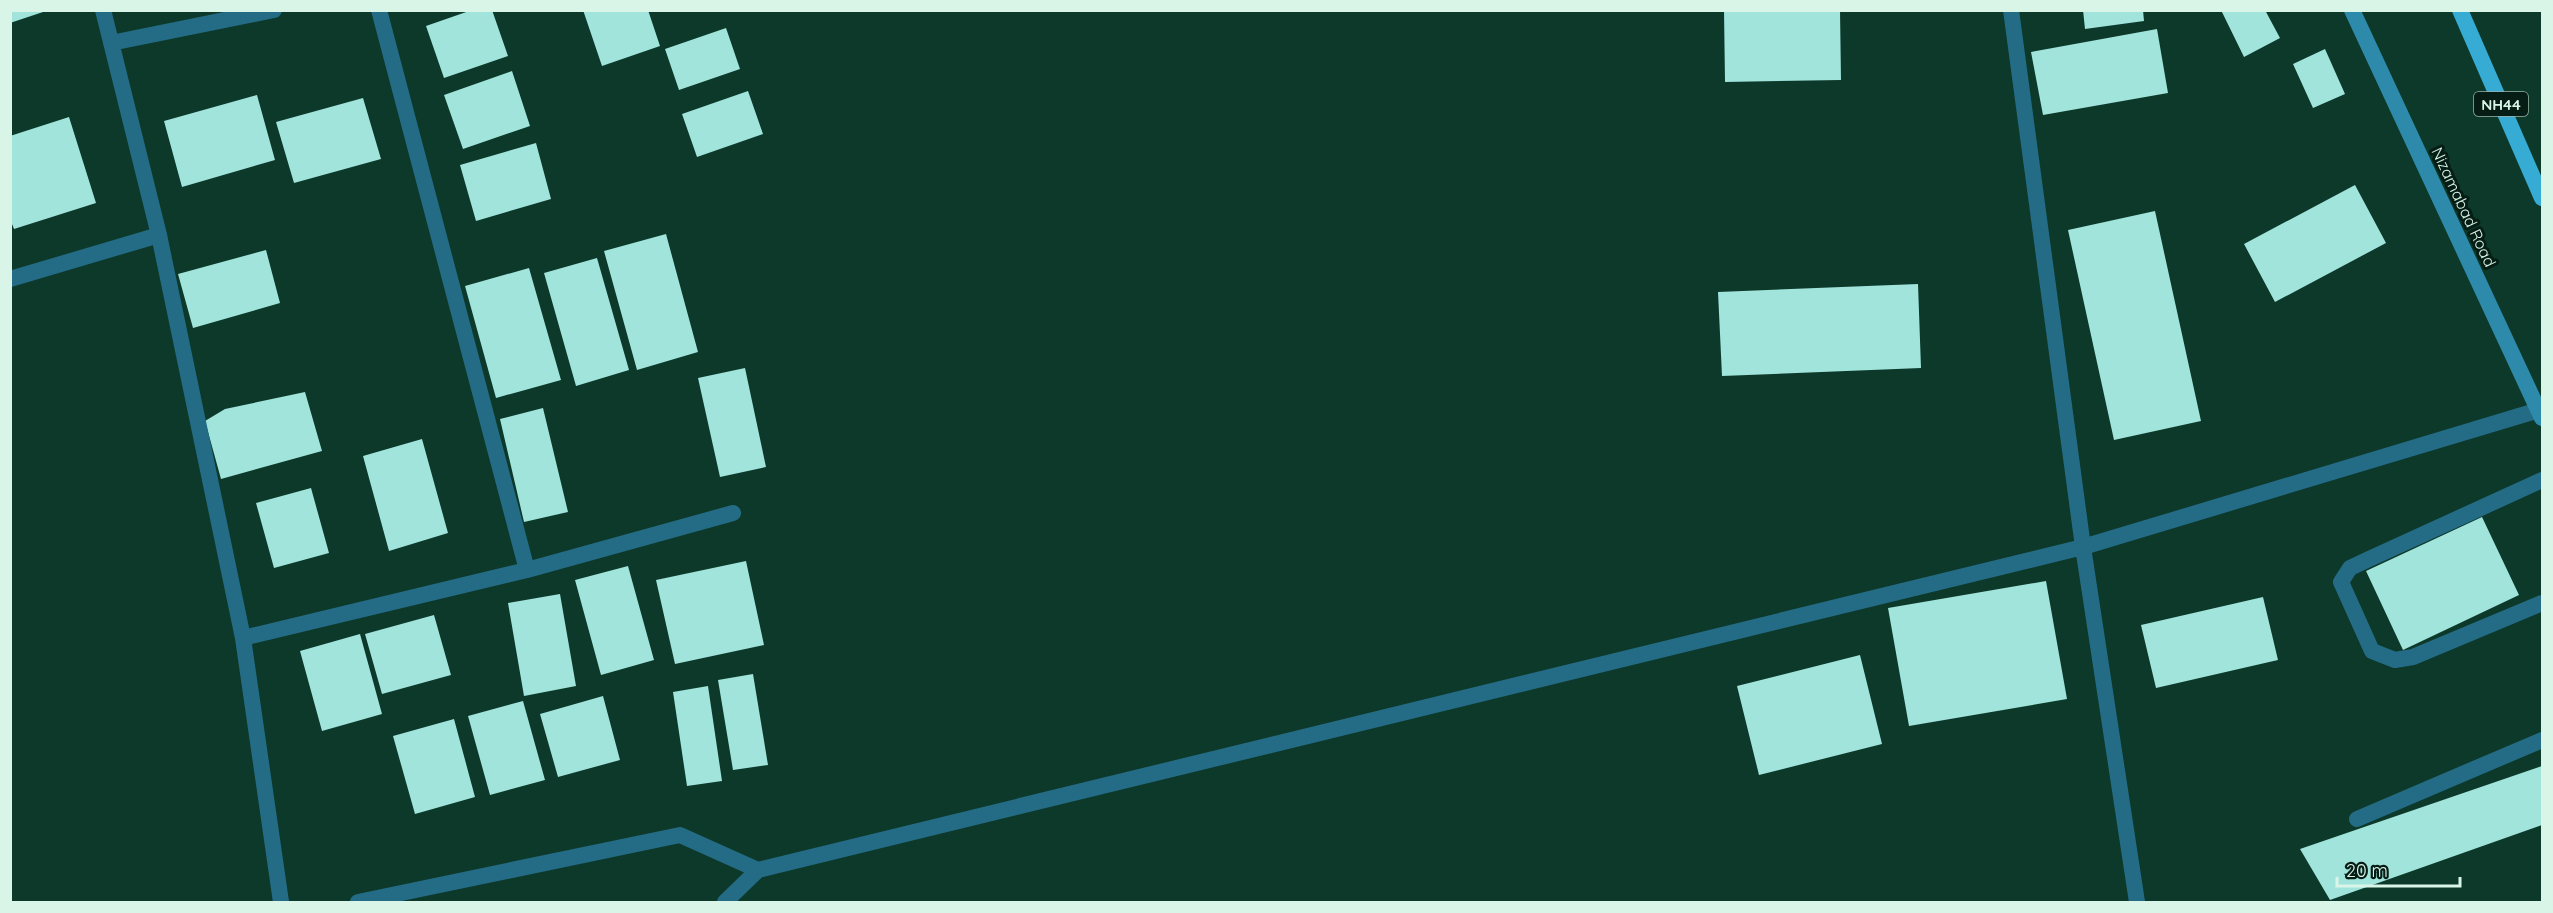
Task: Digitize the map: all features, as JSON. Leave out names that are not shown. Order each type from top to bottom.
[{"type":"highway","name":"NH44","points":[[2460,10],[2542,198]]},
{"type":"main road","name":"Nizamabad Road","points":[[2352,10],[2541,414]]},
{"type":"street","points":[[103,10],[159,235],[243,638],[281,903]]},
{"type":"street","points":[[111,43],[274,10]]},
{"type":"street","points":[[379,10],[527,570]]},
{"type":"street","points":[[2011,10],[2083,547],[2137,903]]},
{"type":"street","points":[[10,279],[159,235]]},
{"type":"street","points":[[724,903],[758,870],[2083,547],[2541,414]]},
{"type":"street","points":[[2542,480],[2359,563],[2350,568],[2341,582],[2372,651],[2395,660],[2413,657],[2542,603]]},
{"type":"street","points":[[243,638],[527,570],[733,513]]},
{"type":"street","points":[[2357,819],[2542,740]]},
{"type":"street","points":[[358,903],[680,835],[758,870]]},
{"type":"building","points":[[10,10],[46,10],[46,11],[10,23]]},
{"type":"building","points":[[472,10],[492,10],[508,56],[444,78],[426,26]]},
{"type":"building","points":[[583,10],[648,10],[660,46],[602,66]]},
{"type":"building","points":[[1724,10],[1840,10],[1841,80],[1725,82]]},
{"type":"building","points":[[2083,10],[2143,10],[2144,21],[2085,29]]},
{"type":"building","points":[[2221,10],[2265,10],[2280,38],[2244,57]]},
{"type":"building","points":[[726,28],[740,69],[679,90],[665,49]]},
{"type":"building","points":[[2157,29],[2168,93],[2043,115],[2031,52]]},
{"type":"building","points":[[2325,49],[2345,94],[2313,108],[2293,64]]},
{"type":"building","points":[[512,71],[530,126],[463,149],[444,95]]},
{"type":"building","points":[[748,91],[763,134],[697,157],[682,114]]},
{"type":"building","points":[[257,95],[275,160],[182,187],[164,121]]},
{"type":"building","points":[[363,98],[381,159],[294,183],[276,122]]},
{"type":"building","points":[[69,117],[96,203],[14,229],[10,219],[10,136]]},
{"type":"building","points":[[536,143],[551,199],[476,221],[460,165]]},
{"type":"building","points":[[2355,185],[2386,243],[2275,302],[2244,244]]},
{"type":"building","points":[[2155,211],[2201,421],[2114,440],[2068,230]]},
{"type":"building","points":[[666,234],[698,352],[637,370],[604,251]]},
{"type":"building","points":[[266,250],[280,303],[193,328],[178,274]]},
{"type":"building","points":[[597,258],[629,370],[576,386],[544,273]]},
{"type":"building","points":[[529,268],[561,380],[496,398],[465,286]]},
{"type":"building","points":[[1918,284],[1921,368],[1722,376],[1718,292]]},
{"type":"building","points":[[745,368],[766,467],[720,477],[698,378]]},
{"type":"building","points":[[305,392],[322,451],[221,479],[205,421],[225,409]]},
{"type":"building","points":[[543,408],[568,512],[524,522],[500,419]]},
{"type":"building","points":[[422,439],[448,533],[389,551],[363,456]]},
{"type":"building","points":[[311,488],[329,553],[274,568],[256,503]]},
{"type":"building","points":[[2482,517],[2519,595],[2403,650],[2366,571]]},
{"type":"building","points":[[746,561],[764,645],[675,664],[656,580]]},
{"type":"building","points":[[628,566],[654,660],[601,675],[575,580]]},
{"type":"building","points":[[2046,581],[2067,699],[1909,726],[1888,608]]},
{"type":"building","points":[[560,594],[576,686],[524,696],[508,603]]},
{"type":"building","points":[[2263,597],[2278,660],[2156,688],[2141,625]]},
{"type":"building","points":[[434,615],[451,675],[382,694],[365,634]]},
{"type":"building","points":[[360,634],[382,714],[322,731],[300,651]]},
{"type":"building","points":[[1860,655],[1882,744],[1759,775],[1737,686]]},
{"type":"building","points":[[753,674],[768,765],[733,770],[718,680]]},
{"type":"building","points":[[708,686],[722,781],[687,786],[673,692]]},
{"type":"building","points":[[603,696],[620,760],[558,777],[540,714]]},
{"type":"building","points":[[523,701],[545,780],[490,795],[468,716]]},
{"type":"building","points":[[454,719],[475,797],[415,814],[393,736]]},
{"type":"building","points":[[2542,766],[2542,825],[2330,900],[2300,849]]}]
